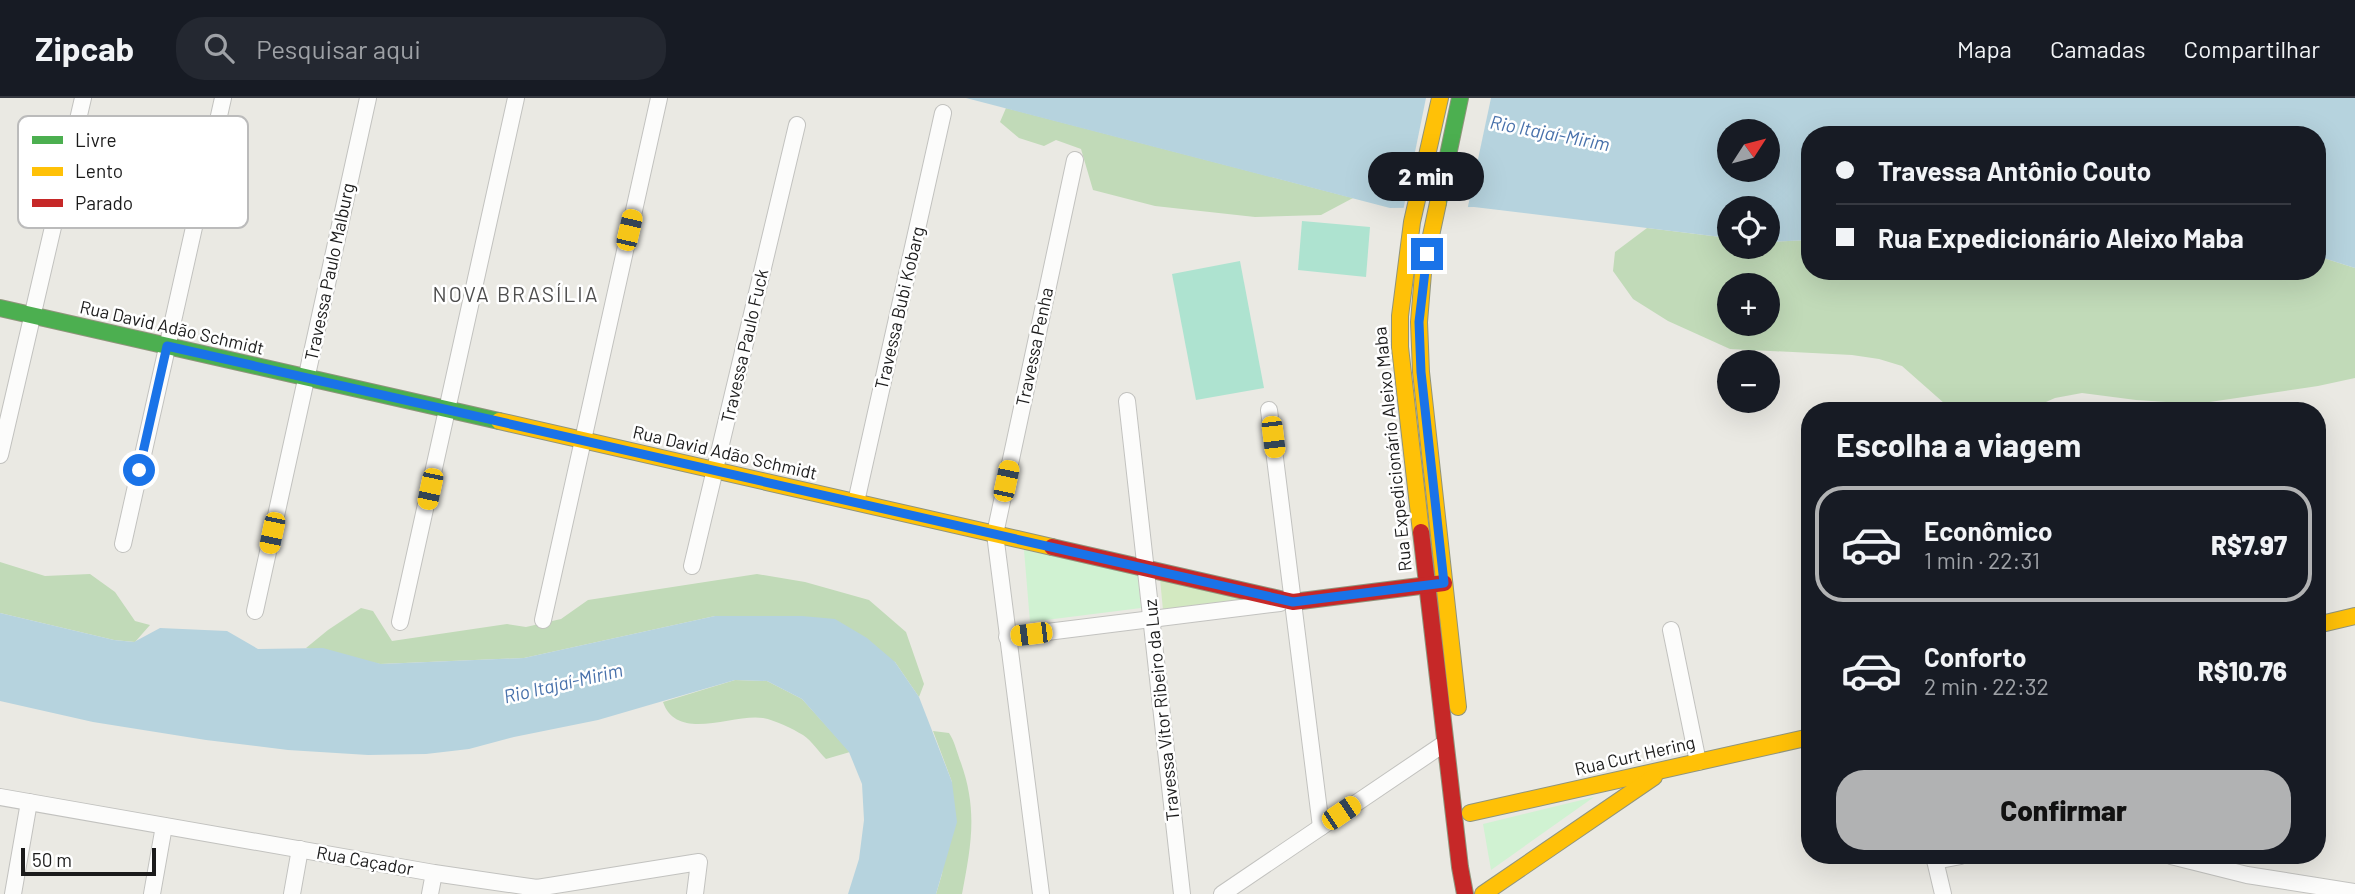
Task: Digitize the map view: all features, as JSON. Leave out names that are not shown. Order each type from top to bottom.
[{"type":"main road","name":"Rua Expedicionário Aleixo Maba","points":[[1440,98],[1400,296],[1400,347],[1465,894]]},
{"type":"main road","name":"Rua Expedicionário Aleixo Maba","points":[[1459,716],[1420,359],[1419,322],[1427,254],[1460,98]]},
{"type":"main road","name":"Rua David Adão Schmidt","points":[[0,308],[1293,602],[1444,583]]},
{"type":"main road","points":[[2326,623],[2355,616]]},
{"type":"main road","name":"Rua Curt Hering","points":[[1470,813],[1801,739]]},
{"type":"main road","points":[[1478,878],[1483,894],[1664,769]]},
{"type":"main road","points":[[1465,772],[1475,859]]},
{"type":"street","points":[[79,116],[83,98]]},
{"type":"street","points":[[219,116],[223,98]]},
{"type":"street","name":"Travessa Paulo Malburg","points":[[255,611],[368,98]]},
{"type":"street","points":[[400,622],[516,98]]},
{"type":"street","points":[[543,620],[659,98]]},
{"type":"street","name":"Travessa Bubi Kobarg","points":[[856,502],[943,113]]},
{"type":"street","name":"Travessa Paulo Fuck","points":[[692,566],[797,125]]},
{"type":"street","name":"Travessa Penha","points":[[1041,894],[995,534],[1074,160]]},
{"type":"street","points":[[0,455],[53,228]]},
{"type":"street","points":[[123,544],[194,228]]},
{"type":"street","name":"Travessa Vítor Ribeiro da Luz","points":[[1127,401],[1182,894]]},
{"type":"street","points":[[1269,410],[1321,827]]},
{"type":"street","points":[[1007,636],[1293,602]]},
{"type":"street","points":[[1671,630],[1698,762]]},
{"type":"street","points":[[1222,894],[1445,743]]},
{"type":"street","name":"Rua Caçador","points":[[0,797],[434,873],[537,888],[568,888],[699,862],[695,894]]},
{"type":"street","points":[[13,894],[29,802]]},
{"type":"street","points":[[152,894],[164,826]]},
{"type":"street","points":[[292,894],[300,849]]},
{"type":"street","points":[[1936,864],[1943,894]]},
{"type":"street","points":[[2203,864],[2247,875],[2355,892]]},
{"type":"street","points":[[430,894],[434,873]]},
{"type":"green space","points":[[1006,108],[1353,198],[1321,215],[1255,217],[1155,206],[1093,190],[1081,149],[1056,140],[1044,146],[1019,138],[1000,122]]},
{"type":"green space","points":[[1302,221],[1370,227],[1366,277],[1298,270]]},
{"type":"green space","points":[[1647,228],[1717,237],[1717,259],[1780,259],[1780,241],[1801,240],[1801,280],[2326,280],[2326,259],[2355,268],[2355,378],[2210,402],[2136,400],[2082,393],[2046,402],[1943,402],[1902,366],[1852,355],[1730,349],[1668,321],[1633,299],[1613,271],[1615,252]]},
{"type":"green space","points":[[1240,261],[1264,388],[1196,400],[1172,274]]},
{"type":"green space","points":[[1024,550],[1138,574],[1141,608],[1030,622]]},
{"type":"green space","points":[[0,562],[45,576],[90,574],[115,592],[135,621],[150,625],[135,642],[114,640],[0,613]]},
{"type":"green space","points":[[757,574],[805,582],[869,600],[906,632],[924,684],[919,697],[895,662],[715,616],[524,658],[380,664],[306,648],[361,608],[373,611],[392,641],[507,624],[526,627],[561,619],[588,600]]},
{"type":"green space","points":[[1160,579],[1251,599],[1163,610]]},
{"type":"green space","points":[[735,680],[767,681],[802,699],[850,752],[826,759],[803,735],[763,718],[707,724],[680,721],[670,714],[663,702]]},
{"type":"green space","points":[[933,731],[949,733],[951,736],[970,797],[970,844],[962,894],[936,894],[942,874],[952,782]]},
{"type":"green space","points":[[1594,797],[1491,870],[1483,824]]},
{"type":"water","name":"Rio Itajaí-Mirim","points":[[966,98],[2355,98],[2355,268],[2326,259],[2326,126],[1801,126],[1801,240],[1780,241],[1780,196],[1717,196],[1717,237],[1474,207],[1390,208]]},
{"type":"water","name":"Rio Itajaí-Mirim","points":[[0,613],[114,640],[134,642],[160,628],[227,631],[258,649],[323,648],[381,664],[524,658],[715,616],[802,616],[835,619],[867,638],[895,662],[919,697],[952,782],[957,822],[936,894],[848,894],[859,859],[864,820],[862,784],[849,752],[802,699],[767,681],[735,680],[598,720],[469,749],[426,754],[368,755],[288,750],[93,722],[0,701]]},
{"type":"pier","points":[[1426,98],[1491,98],[1467,211],[1403,211]]},
{"type":"traffic: fast","points":[[1438,203],[1460,98]]},
{"type":"traffic: fast","points":[[0,308],[499,421]]},
{"type":"traffic: slow","points":[[1421,532],[1400,347],[1400,316],[1412,222],[1440,98]]},
{"type":"traffic: slow","points":[[1438,203],[1423,273],[1419,322],[1421,372],[1458,707]]},
{"type":"traffic: slow","points":[[499,421],[1052,547]]},
{"type":"traffic: slow","points":[[2326,623],[2355,616]]},
{"type":"traffic: slow","points":[[1470,813],[1801,739]]},
{"type":"traffic: slow","points":[[1483,894],[1654,777]]},
{"type":"traffic: jam","points":[[1421,532],[1465,894]]},
{"type":"traffic: jam","points":[[1052,547],[1293,602],[1444,583]]},
{"type":"district","name":"NOVA BRASÍLIA","points":[[516,295]]},
{"type":"route","points":[[139,470],[167,346],[1293,602],[1444,583],[1421,372],[1419,322],[1427,254]]}]
